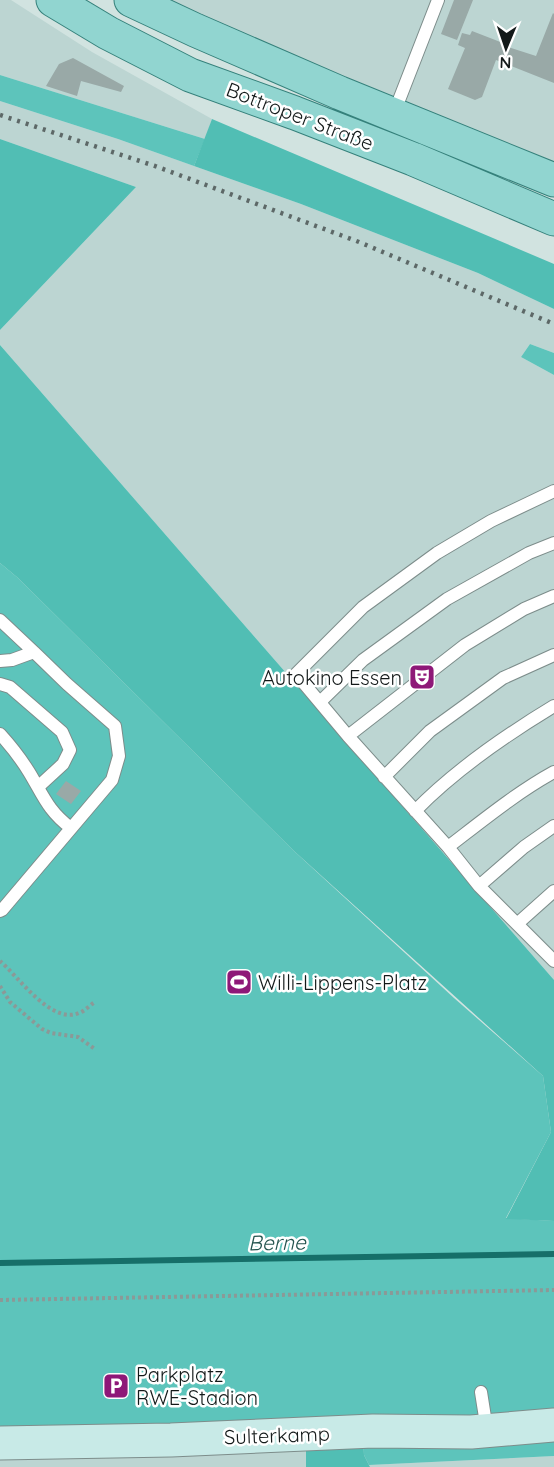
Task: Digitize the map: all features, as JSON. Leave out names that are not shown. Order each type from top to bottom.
[{"type":"main road","name":"Bottroper Straße","points":[[53,0],[108,33],[190,75],[413,159],[554,219]]},
{"type":"main road","name":"Bottroper Straße","points":[[131,0],[340,93],[554,180]]},
{"type":"street","name":"Sulterkamp","points":[[0,1443],[168,1435],[373,1431],[471,1432],[554,1425]]},
{"type":"lane","points":[[394,114],[438,0]]},
{"type":"lane","points":[[554,491],[491,521],[437,553],[363,608],[296,674],[479,886],[554,961]]},
{"type":"lane","points":[[320,702],[363,660],[447,598],[554,543]]},
{"type":"lane","points":[[348,736],[465,645],[524,609],[554,596]]},
{"type":"lane","points":[[0,620],[67,684],[116,726],[119,756],[112,780],[0,911]]},
{"type":"lane","points":[[0,661],[12,660],[34,652]]},
{"type":"lane","points":[[384,777],[430,731],[503,678],[554,655]]},
{"type":"lane","points":[[0,684],[10,687],[62,732],[70,750],[63,764],[38,787]]},
{"type":"lane","points":[[415,811],[437,789],[501,740],[554,706]]},
{"type":"lane","points":[[0,734],[28,769],[48,806],[59,819],[72,828]]},
{"type":"lane","points":[[448,848],[485,819],[554,772]]},
{"type":"lane","points":[[479,886],[524,847],[554,826]]},
{"type":"lane","points":[[517,924],[554,891]]},
{"type":"lane","points":[[482,1392],[487,1431]]},
{"type":"path","points":[[0,961],[32,994],[57,1013],[78,1014],[95,1002]]},
{"type":"path","points":[[0,986],[10,1002],[42,1029],[51,1033],[78,1036],[95,1049]]},
{"type":"path","points":[[0,1300],[554,1290]]},
{"type":"shaded area","points":[[0,0],[11,0],[92,52],[212,119],[205,139],[0,75]]},
{"type":"shaded area","points":[[165,0],[554,0],[554,166],[427,113]]},
{"type":"shaded area","points":[[0,75],[205,139],[194,166],[0,101]]},
{"type":"shaded area","name":"Autokino Essen","points":[[0,101],[118,139],[301,204],[478,273],[554,309],[554,353],[530,344],[521,357],[554,375],[554,980],[0,345],[0,330],[136,187],[0,139]]},
{"type":"shaded area","points":[[212,119],[554,264],[554,309],[478,273],[301,204],[194,166]]},
{"type":"shaded area","points":[[0,139],[136,187],[0,330]]},
{"type":"shaded area","points":[[530,344],[554,353],[554,375],[521,357]]},
{"type":"shaded area","points":[[0,345],[554,980],[554,1221],[506,1219],[551,1132],[543,1076],[294,851],[18,578],[0,563]]},
{"type":"shaded area","points":[[0,563],[18,578],[294,851],[543,1076],[551,1132],[506,1218],[554,1221],[554,1422],[0,1442]]},
{"type":"shaded area","points":[[554,1428],[554,1456],[369,1465],[364,1455],[363,1434]]},
{"type":"shaded area","points":[[363,1434],[364,1455],[370,1467],[306,1467],[306,1436]]},
{"type":"shaded area","points":[[306,1436],[306,1467],[0,1467],[0,1445]]},
{"type":"shaded area","points":[[554,1456],[554,1467],[370,1467],[369,1465]]},
{"type":"building","points":[[454,0],[473,0],[457,40],[441,34]]},
{"type":"building","points":[[553,13],[554,83],[496,60],[482,97],[475,100],[448,89],[465,48],[458,45],[462,33],[470,35],[472,31],[503,43],[502,45],[536,56]]},
{"type":"building","points":[[73,58],[124,86],[121,92],[81,81],[77,96],[46,86],[59,64]]},
{"type":"building","points":[[66,781],[81,791],[71,804],[56,794]]},
{"type":"waterway","name":"Berne","points":[[0,1263],[554,1254]]},
{"type":"railway","points":[[0,115],[155,166],[359,242],[554,324]]},
{"type":"place","name":"Autokino Essen","points":[[422,677]]},
{"type":"place","name":"Willi-Lippens-Platz","points":[[239,982]]},
{"type":"place","name":"Parkplatz RWE-Stadion","points":[[116,1386]]}]
